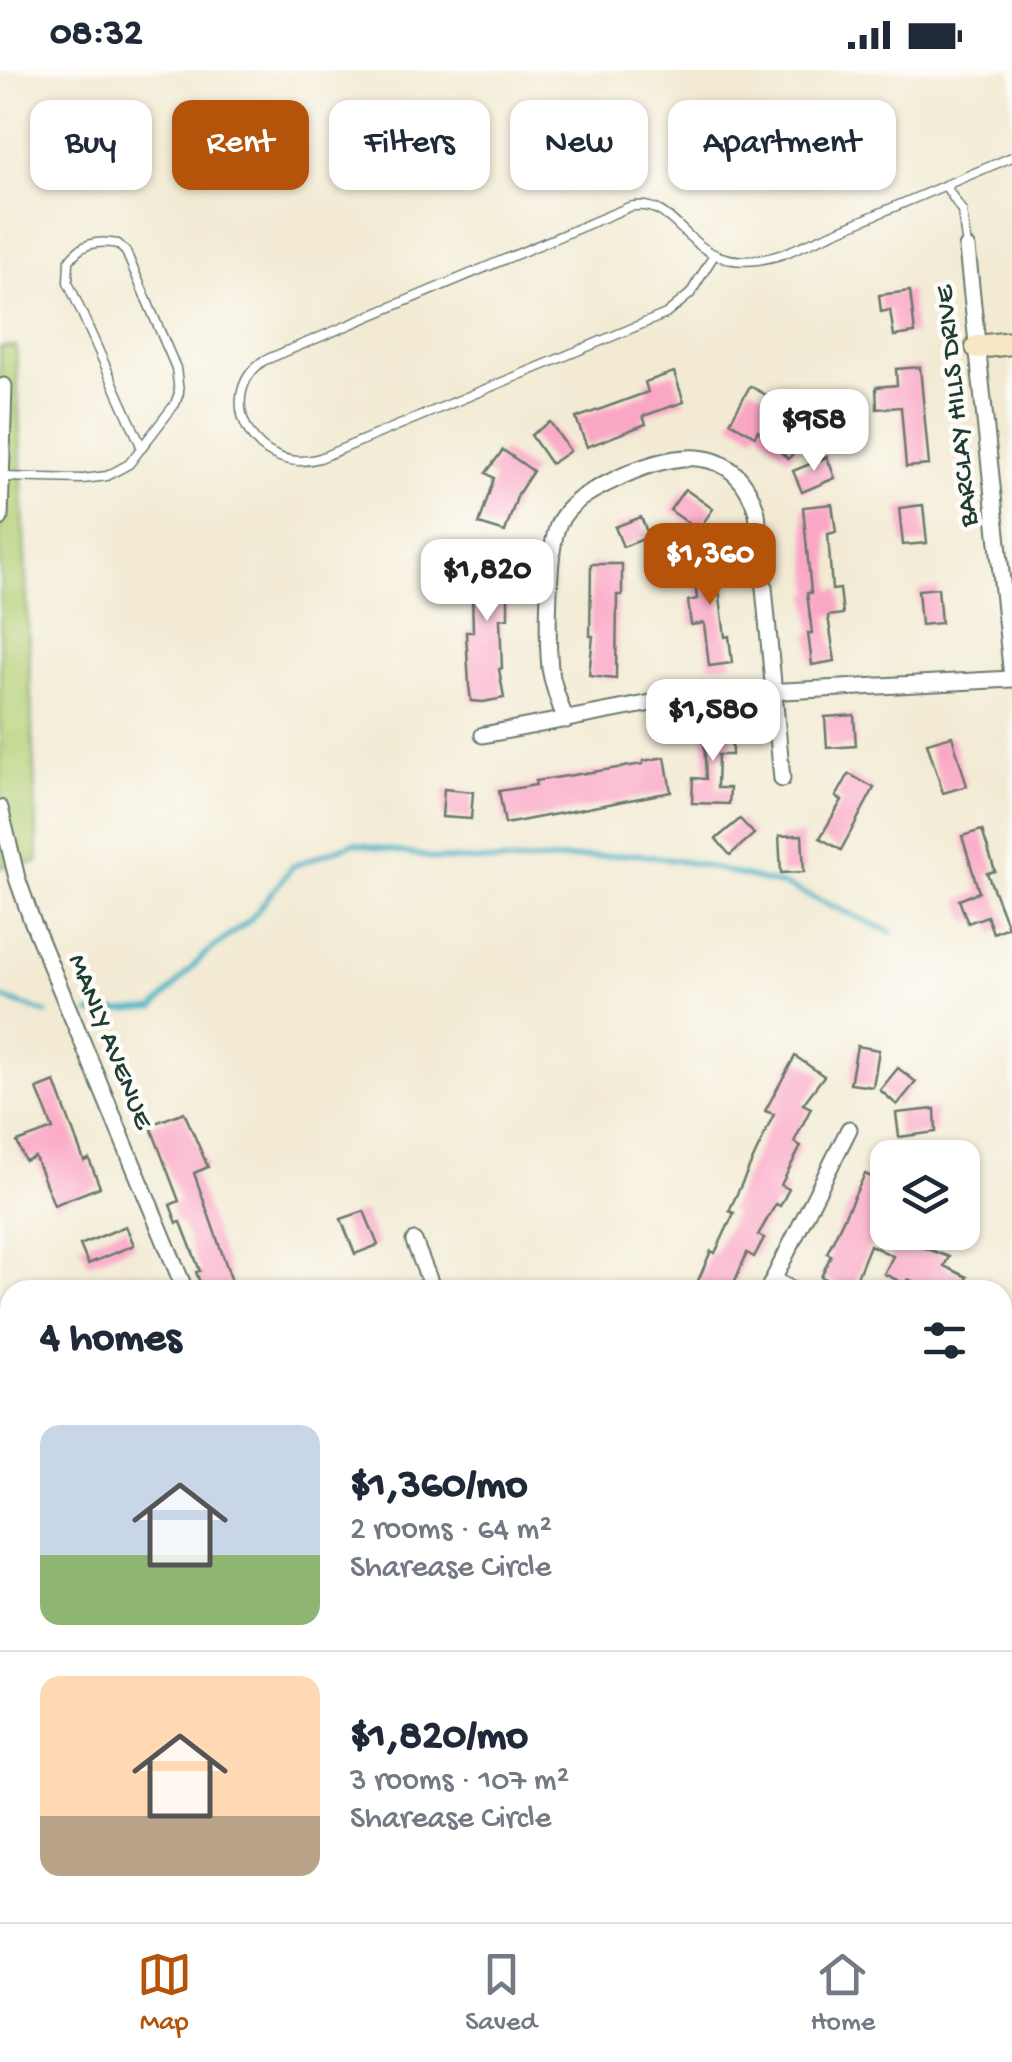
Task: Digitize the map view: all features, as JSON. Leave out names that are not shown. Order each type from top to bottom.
[{"type":"street","name":"BARCLAY HILLS DRIVE","points":[[967,248],[1012,678]]},
{"type":"street","points":[[977,347],[1012,343]]},
{"type":"street","points":[[0,518],[2,385]]},
{"type":"street","points":[[566,720],[553,681],[549,650],[552,550],[557,528],[568,510],[590,492],[658,462],[702,457],[740,479],[757,513],[782,780]]},
{"type":"street","points":[[483,736],[688,696],[1012,678]]},
{"type":"street","name":"MANLY AVENUE","points":[[0,808],[31,918],[180,1280]]},
{"type":"street","points":[[773,1280],[849,1129]]},
{"type":"street","points":[[414,1240],[426,1280]]},
{"type":"lane","points":[[714,255],[690,294],[666,314],[320,458],[302,463],[279,460],[260,444],[246,419],[240,394],[242,384],[264,361],[630,207],[648,205],[665,211],[688,237],[714,255],[731,260],[769,258],[1012,157]]},
{"type":"lane","points":[[945,185],[962,211],[967,248]]},
{"type":"lane","points":[[2,477],[96,478],[120,470],[142,448],[175,404],[180,382],[126,252],[118,244],[93,242],[74,253],[69,261],[68,282],[142,448]]},
{"type":"green space","points":[[16,346],[38,862],[0,867],[0,347]]},
{"type":"building","points":[[910,291],[915,333],[894,336],[890,310],[881,312],[879,295]]},
{"type":"building","points":[[920,367],[929,465],[906,467],[901,407],[877,409],[876,387],[897,385],[896,369]]},
{"type":"building","points":[[674,372],[684,402],[643,416],[646,424],[587,447],[576,418],[648,392],[645,382]]},
{"type":"building","points":[[750,386],[775,400],[772,407],[806,440],[788,459],[758,430],[755,436],[730,422]]},
{"type":"building","points":[[550,422],[570,451],[551,464],[531,435]]},
{"type":"building","points":[[503,450],[533,471],[518,494],[505,532],[479,524],[494,478],[486,473]]},
{"type":"building","points":[[827,457],[835,478],[802,492],[793,471]]},
{"type":"building","points":[[685,489],[713,509],[698,530],[670,510]]},
{"type":"building","points":[[832,504],[836,532],[828,534],[832,590],[840,589],[843,614],[828,616],[835,661],[812,665],[807,593],[811,593],[803,507]]},
{"type":"building","points":[[923,505],[927,543],[903,545],[899,508]]},
{"type":"building","points":[[641,517],[649,537],[623,547],[615,527]]},
{"type":"building","points":[[471,551],[508,552],[508,618],[500,619],[499,669],[504,698],[483,702],[471,701],[469,686],[466,632],[473,632]]},
{"type":"building","points":[[719,553],[722,581],[718,581],[732,663],[709,666],[704,623],[691,625],[688,601],[697,599],[692,556]]},
{"type":"building","points":[[591,564],[622,564],[622,595],[617,595],[616,679],[589,676],[593,636]]},
{"type":"building","points":[[938,588],[941,623],[921,625],[918,590]]},
{"type":"building","points":[[854,715],[856,746],[827,748],[825,717]]},
{"type":"building","points":[[731,722],[732,755],[718,755],[717,788],[730,788],[729,804],[692,803],[693,778],[706,779],[703,723]]},
{"type":"building","points":[[952,736],[967,786],[943,793],[927,743]]},
{"type":"building","points":[[665,757],[671,792],[505,824],[499,791]]},
{"type":"building","points":[[849,774],[874,788],[841,850],[820,838],[842,800],[836,797]]},
{"type":"building","points":[[444,789],[473,792],[471,819],[442,817]]},
{"type":"building","points":[[740,819],[754,834],[730,855],[716,839]]},
{"type":"building","points":[[982,830],[995,871],[987,873],[1008,927],[993,933],[987,916],[968,923],[959,900],[979,892],[962,836]]},
{"type":"building","points":[[802,835],[804,872],[781,873],[779,836]]},
{"type":"building","points":[[857,1046],[879,1050],[873,1087],[850,1084]]},
{"type":"building","points":[[795,1056],[824,1076],[803,1104],[811,1108],[794,1142],[801,1146],[781,1185],[789,1189],[758,1235],[764,1238],[754,1257],[747,1253],[735,1280],[698,1280],[734,1213],[729,1211],[774,1114],[765,1111]]},
{"type":"building","points":[[898,1068],[916,1082],[897,1105],[880,1090]]},
{"type":"building","points":[[55,1082],[84,1161],[89,1159],[100,1187],[54,1205],[35,1157],[25,1161],[17,1142],[53,1129],[37,1089]]},
{"type":"building","points":[[935,1109],[936,1132],[899,1137],[896,1113]]},
{"type":"building","points":[[184,1112],[208,1167],[194,1173],[231,1280],[199,1280],[196,1272],[200,1271],[181,1222],[177,1223],[170,1205],[179,1201],[150,1125]]},
{"type":"building","points":[[865,1174],[870,1176],[870,1245],[856,1280],[821,1277],[831,1255],[827,1253]]},
{"type":"building","points":[[364,1211],[378,1245],[355,1254],[341,1219]]},
{"type":"building","points":[[126,1226],[134,1245],[88,1264],[80,1245]]},
{"type":"building","points":[[880,1250],[931,1250],[949,1257],[944,1266],[967,1277],[897,1280],[884,1274],[893,1256]]},
{"type":"waterway","points":[[90,1013],[154,1008],[204,955],[250,920],[293,866],[354,843],[438,859],[518,862],[636,854],[697,864],[789,887],[891,932]]},
{"type":"waterway","points":[[0,997],[46,1013]]}]
